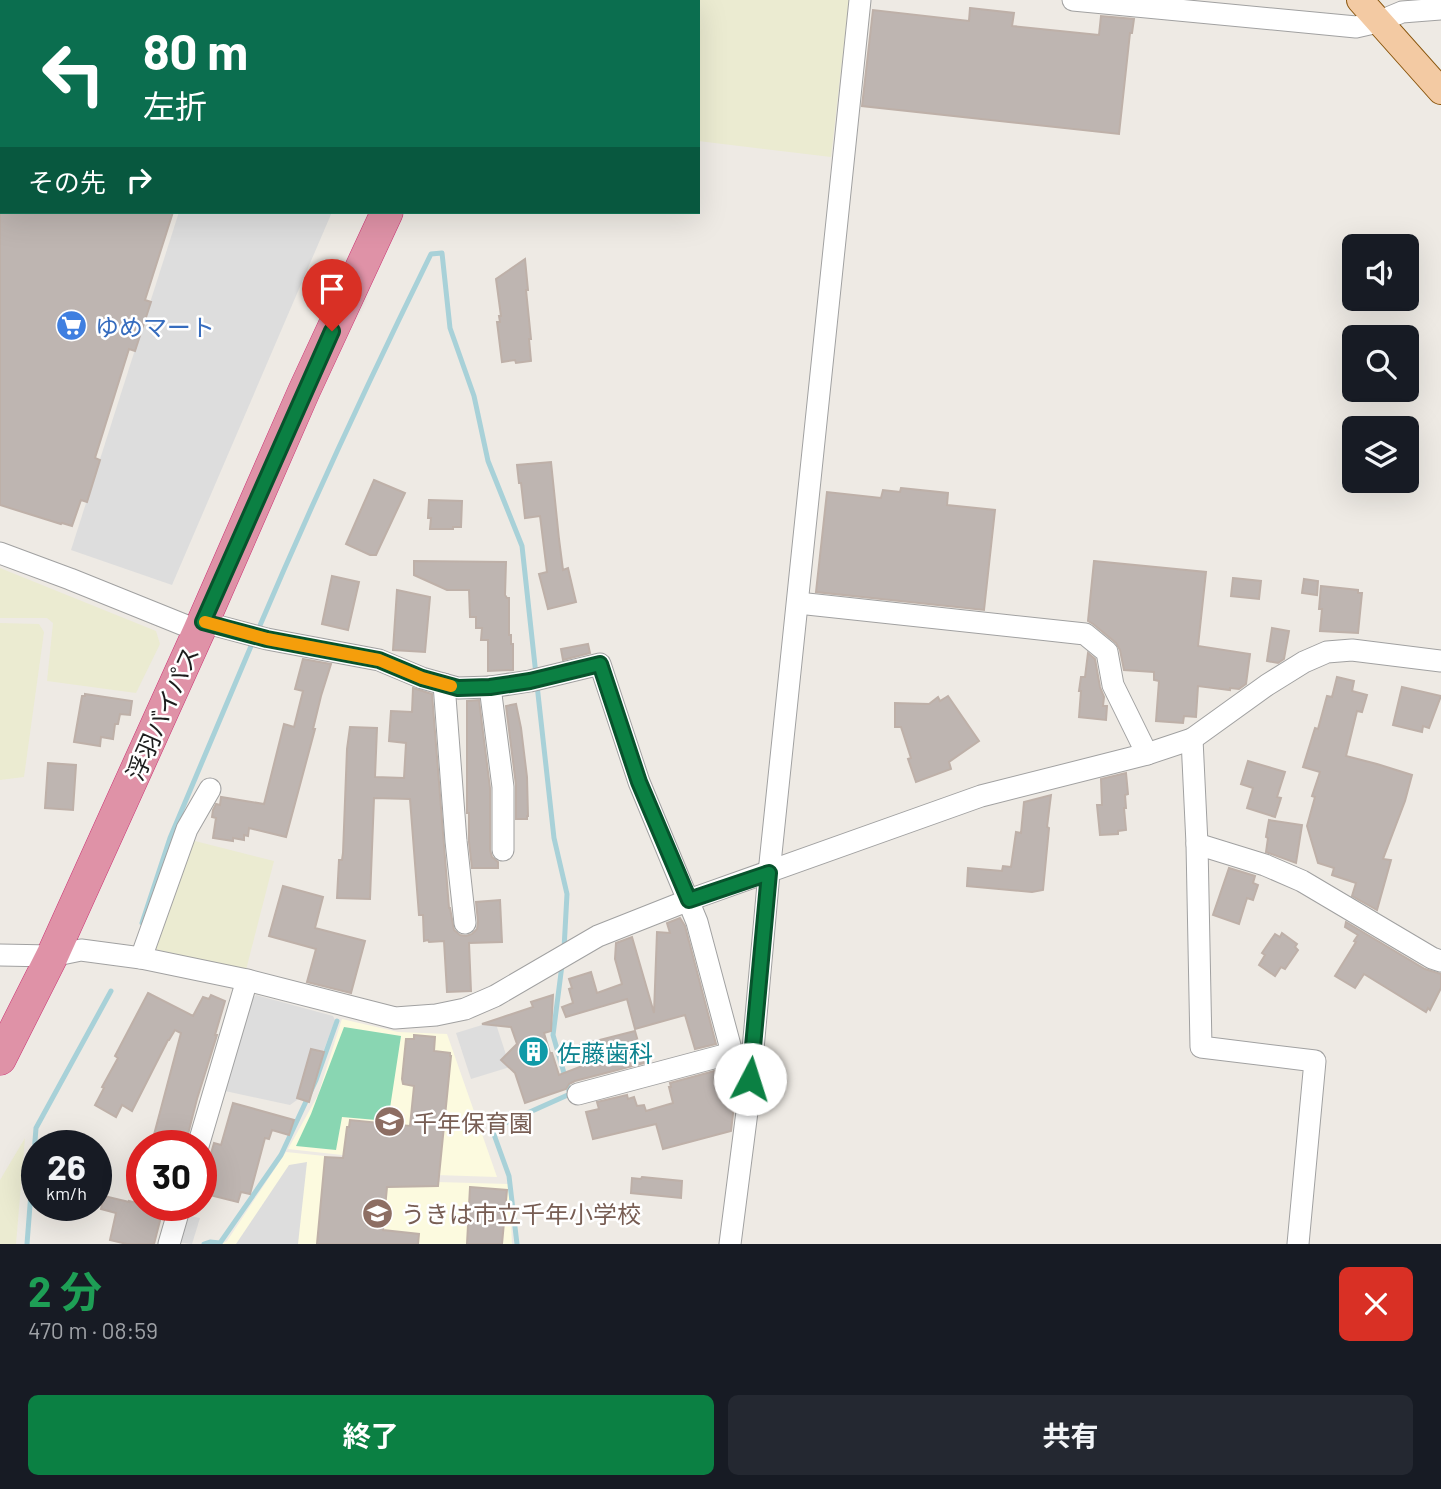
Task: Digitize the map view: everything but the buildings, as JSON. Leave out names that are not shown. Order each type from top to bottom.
[{"type":"highway","name":"浮羽バイパス","points":[[0,1059],[52,956],[386,214]]},
{"type":"main road","points":[[1360,0],[1441,91]]},
{"type":"street","points":[[730,1244],[748,1104],[769,873],[860,0]]},
{"type":"street","points":[[1073,0],[1356,27],[1402,12],[1441,9]]},
{"type":"street","points":[[0,553],[201,626],[379,660],[422,678],[458,688],[490,687],[536,680],[600,664],[639,782],[697,922],[732,1053],[578,1094]]},
{"type":"street","points":[[798,603],[1085,634],[1107,652],[1113,685],[1147,754]]},
{"type":"street","points":[[0,955],[52,956],[81,950],[141,958],[247,980],[395,1018],[465,1009],[495,996],[598,936],[689,900],[981,796],[1147,754],[1192,739],[1267,685],[1304,662],[1327,652],[1352,650],[1441,661]]},
{"type":"street","points":[[444,684],[456,841],[466,923]]},
{"type":"street","points":[[490,687],[503,787],[503,850]]},
{"type":"street","points":[[1192,739],[1201,1047],[1315,1061],[1298,1244]]},
{"type":"street","points":[[141,958],[187,829],[210,789]]},
{"type":"street","points":[[1197,844],[1265,865],[1303,881],[1441,961]]},
{"type":"street","points":[[203,1130],[247,980]]},
{"type":"street","points":[[169,1244],[176,1221]]},
{"type":"shaded area","points":[[178,214],[331,214],[172,585],[71,550]]},
{"type":"shaded area","points":[[256,995],[333,1016],[335,1020],[308,1092],[290,1105],[225,1091],[251,1000]]},
{"type":"shaded area","name":"千年保育園","points":[[342,1019],[398,1032],[447,1034],[497,1177],[405,1174],[405,1162],[288,1149],[318,1095]]},
{"type":"shaded area","points":[[495,1021],[510,1067],[471,1079],[456,1033]]},
{"type":"shaded area","name":"うきは市立千年小学校","points":[[286,1152],[402,1164],[401,1181],[509,1184],[512,1244],[222,1244],[227,1241]]},
{"type":"shaded area","points":[[307,1162],[298,1244],[236,1244],[289,1165]]},
{"type":"shaded area","points":[[183,1221],[199,1221],[192,1244],[177,1242]]},
{"type":"green space","points":[[700,0],[849,0],[831,157],[700,141]]},
{"type":"green space","points":[[0,568],[156,631],[160,644],[136,693],[47,681],[53,623],[47,618],[0,618]]},
{"type":"green space","points":[[0,623],[39,624],[44,632],[24,777],[0,780]]},
{"type":"green space","points":[[191,840],[274,861],[246,970],[150,948]]},
{"type":"green space","points":[[344,1027],[401,1036],[388,1121],[342,1117],[336,1150],[296,1146],[311,1114]]},
{"type":"green space","points":[[21,1145],[16,1244],[0,1244],[0,1180]]},
{"type":"waterway","points":[[258,630],[320,488],[408,301],[431,254],[442,253],[450,328],[474,396],[488,461],[522,546],[536,675]]},
{"type":"waterway","points":[[142,923],[170,838],[254,639]]},
{"type":"waterway","points":[[537,685],[554,838],[567,894],[564,949]]},
{"type":"waterway","points":[[517,1244],[509,1176],[492,1129],[570,1094],[553,1035],[562,965]]},
{"type":"waterway","points":[[27,1244],[36,1128],[111,991]]},
{"type":"waterway","points":[[204,1244],[220,1243],[281,1155],[316,1080],[337,1021]]},
{"type":"slow traffic","points":[[205,622],[267,639],[379,660],[422,678],[451,686]]},
{"type":"place","name":"ゆめマート","points":[[72,326]]},
{"type":"place","name":"佐藤歯科","points":[[534,1052]]},
{"type":"place","name":"千年保育園","points":[[390,1122]]},
{"type":"place","name":"うきは市立千年小学校","points":[[378,1213]]},
{"type":"route","points":[[332,331],[203,622],[267,639],[379,660],[422,678],[458,688],[541,680],[600,664],[639,782],[689,900],[769,873],[750,1079]]}]
